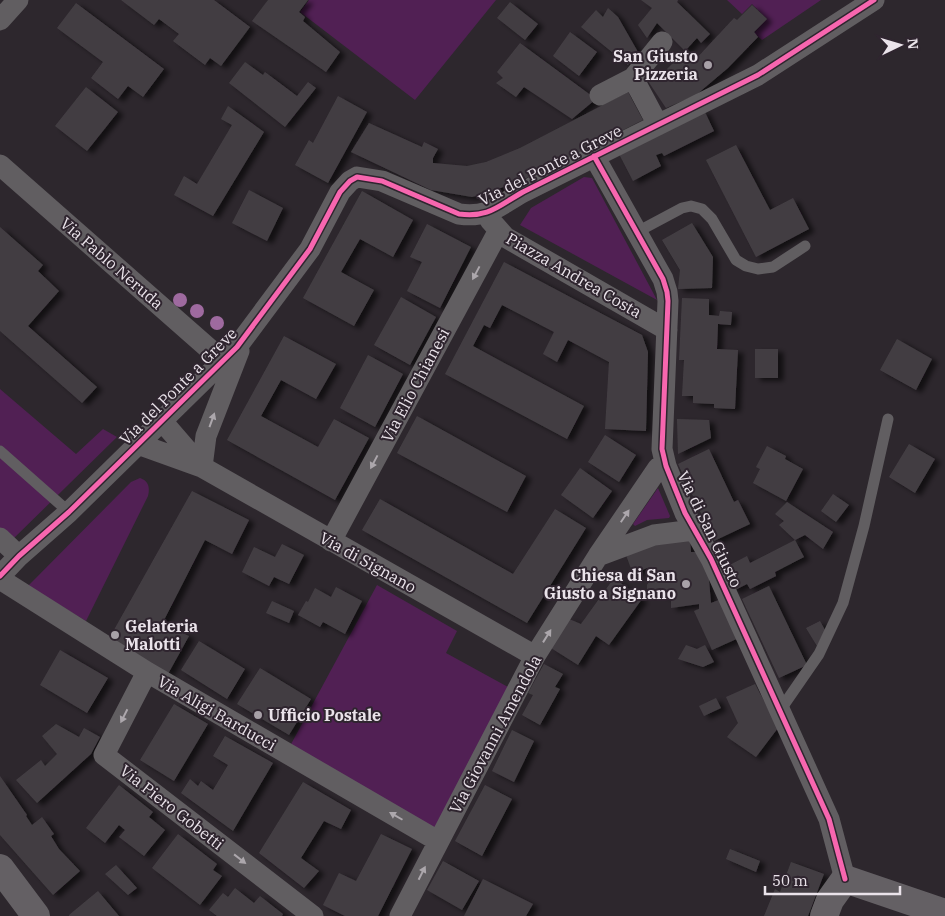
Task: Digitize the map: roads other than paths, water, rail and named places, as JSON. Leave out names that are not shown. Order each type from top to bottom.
[{"type":"main road","points":[[0,868],[32,915]]},
{"type":"main road","points":[[824,916],[830,900],[845,879],[945,913]]},
{"type":"street","points":[[0,20],[18,0]]},
{"type":"street","name":"Via del Ponte a Greve","points":[[0,578],[19,556],[69,512],[223,361],[246,336],[310,249],[340,192],[350,181],[357,177],[382,181],[459,214],[492,222],[523,192],[758,75],[874,0]]},
{"type":"street","points":[[600,95],[633,78],[662,42]]},
{"type":"street","points":[[633,78],[658,125]]},
{"type":"street","name":"Via di San Giusto","points":[[594,156],[663,279],[667,292],[664,457],[678,497],[694,530],[712,559],[829,819],[845,879]]},
{"type":"street","name":"Via Pablo Neruda","points":[[0,165],[223,361]]},
{"type":"street","name":"Piazza Andrea Costa","points":[[492,222],[505,237],[667,330]]},
{"type":"street","name":"Via Elio Chianesi","points":[[331,541],[492,222]]},
{"type":"street","points":[[202,467],[206,436],[246,336]]},
{"type":"street","points":[[162,421],[202,467]]},
{"type":"street","points":[[138,444],[202,467]]},
{"type":"street","name":"Via Giovanni Amendola","points":[[400,916],[535,656],[598,556],[664,457]]},
{"type":"street","name":"Via di Signano","points":[[202,467],[535,656]]},
{"type":"street","points":[[598,556],[654,535],[694,530]]},
{"type":"street","points":[[0,538],[19,556]]},
{"type":"street","name":"Via Aligi Barducci","points":[[0,578],[91,638],[147,672],[438,840]]},
{"type":"street","name":"Via Piero Gobetti","points":[[147,672],[104,755],[313,916]]},
{"type":"lane","points":[[637,232],[682,208],[691,206],[702,209],[712,218],[736,260],[746,266],[758,270],[772,267],[805,246]]},
{"type":"lane","points":[[780,709],[819,654],[844,603],[864,526],[888,419]]},
{"type":"lane","points":[[0,451],[69,512]]},
{"type":"place","name":"San Giusto Pizzeria","points":[[708,65]]},
{"type":"place","name":"Chiesa di San Giusto a Signano","points":[[686,584]]},
{"type":"place","name":"Gelateria Malotti","points":[[115,635]]},
{"type":"place","name":"Ufficio Postale","points":[[258,715]]}]
